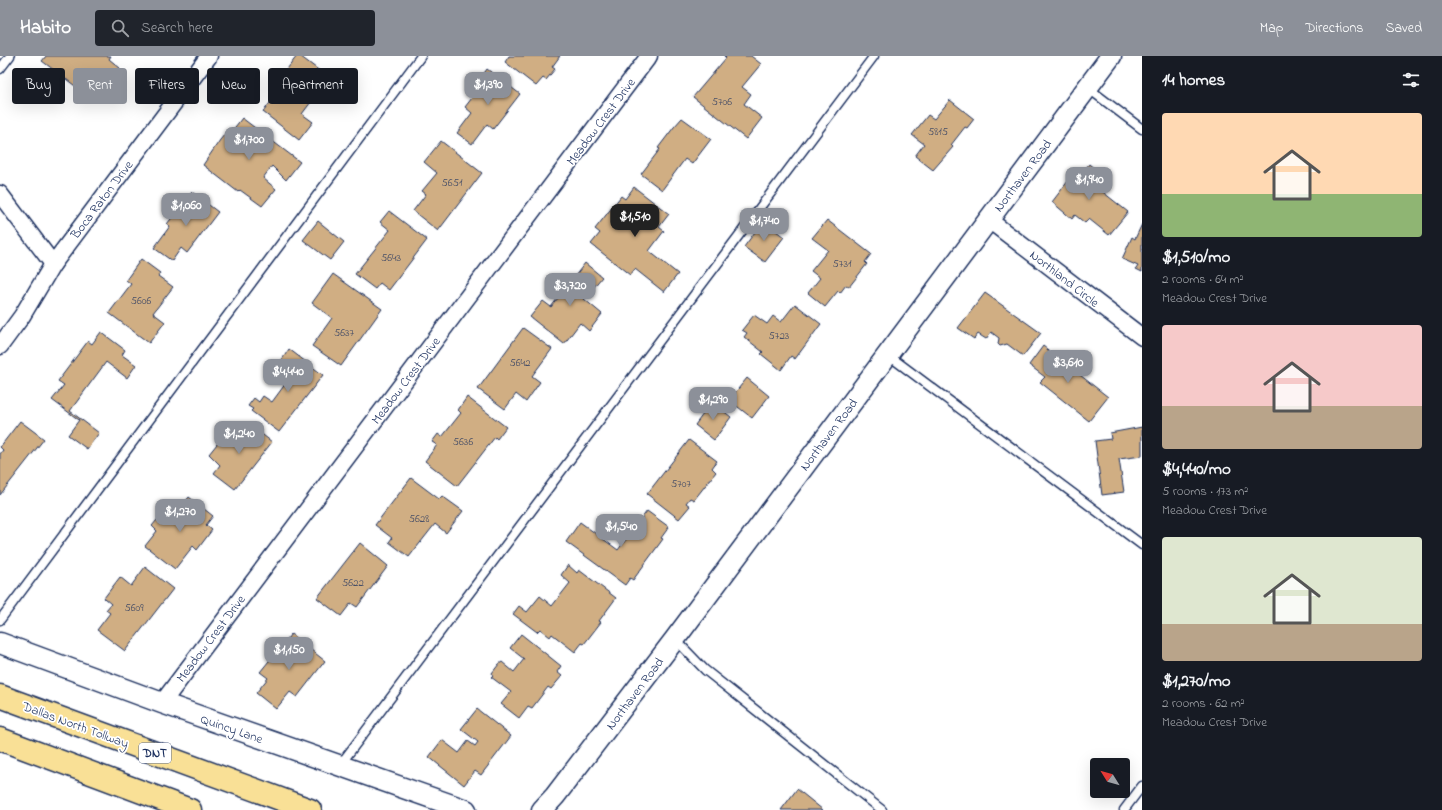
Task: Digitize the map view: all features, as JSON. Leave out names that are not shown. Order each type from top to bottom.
[{"type":"highway","name":"Dallas North Tollway","points":[[0,696],[310,810]]},
{"type":"highway","points":[[0,739],[190,810]]},
{"type":"street","name":"Boca Raton Drive","points":[[0,346],[22,316],[53,264],[209,56]]},
{"type":"street","name":"Meadow Crest Drive","points":[[162,703],[649,56]]},
{"type":"street","name":"Northaven Road","points":[[542,810],[555,796],[675,639],[1111,56]]},
{"type":"street","points":[[0,194],[53,264]]},
{"type":"street","name":"Northland Circle","points":[[989,220],[1142,337]]},
{"type":"street","name":"Quincy Lane","points":[[0,643],[162,703],[466,810]]},
{"type":"lane","points":[[0,69],[10,56]]},
{"type":"lane","points":[[0,620],[421,56]]},
{"type":"lane","points":[[339,765],[874,56]]},
{"type":"lane","points":[[1087,88],[1142,129]]},
{"type":"lane","points":[[888,355],[1142,545]]},
{"type":"lane","points":[[675,639],[705,670],[882,810]]},
{"type":"lane","points":[[1124,810],[1142,786]]},
{"type":"building","points":[[46,56],[111,56],[109,59],[120,68],[73,68],[73,84],[65,78],[65,68],[51,68],[42,61]]},
{"type":"building","points":[[297,56],[300,56],[316,68],[288,68]]},
{"type":"building","points":[[509,56],[560,56],[552,67],[555,69],[546,80],[543,78],[536,86],[505,62]]},
{"type":"building","points":[[724,56],[751,56],[761,64],[742,87],[751,94],[744,104],[762,118],[746,139],[693,97],[726,58]]},
{"type":"building","points":[[487,69],[520,94],[493,129],[487,124],[472,144],[457,133],[472,113],[465,107],[482,85],[478,82]]},
{"type":"building","points":[[950,100],[974,119],[967,128],[965,127],[951,145],[953,147],[933,170],[915,156],[924,144],[912,135],[928,115],[934,119]]},
{"type":"building","points":[[269,104],[310,104],[302,114],[313,122],[299,140],[263,112]]},
{"type":"building","points":[[242,118],[300,162],[286,180],[272,166],[263,178],[276,189],[262,206],[240,190],[238,192],[203,165],[229,129],[232,131]]},
{"type":"building","points":[[682,118],[711,139],[692,164],[685,159],[662,190],[641,174],[660,149],[658,148]]},
{"type":"building","points":[[441,141],[482,173],[438,231],[413,211],[426,194],[422,191],[437,173],[424,162]]},
{"type":"building","points":[[1089,164],[1102,175],[1094,185],[1128,212],[1109,235],[1089,219],[1085,223],[1075,215],[1072,219],[1052,202],[1075,172],[1080,176]]},
{"type":"building","points":[[634,187],[669,214],[659,227],[664,231],[649,251],[678,274],[664,292],[635,269],[630,275],[591,244],[600,233],[595,229],[621,196],[625,199]]},
{"type":"building","points":[[192,192],[218,212],[187,253],[181,248],[172,261],[154,248],[170,226],[167,224]]},
{"type":"building","points":[[389,211],[427,240],[389,290],[380,283],[375,289],[355,274],[390,230],[380,222]]},
{"type":"building","points":[[827,220],[871,254],[865,262],[867,264],[849,287],[846,285],[840,293],[838,291],[825,307],[808,293],[820,278],[811,271],[828,250],[812,238]]},
{"type":"building","points":[[318,221],[344,242],[330,260],[303,240]]},
{"type":"building","points":[[763,221],[784,237],[765,262],[744,247]]},
{"type":"building","points":[[1142,224],[1142,272],[1136,269],[1138,266],[1122,259],[1132,237],[1135,239]]},
{"type":"building","points":[[141,259],[160,273],[158,276],[173,287],[153,313],[165,322],[149,343],[109,313],[131,284],[126,280]]},
{"type":"building","points":[[585,263],[602,277],[584,299],[602,314],[589,331],[580,323],[564,344],[530,317],[543,301],[551,307]]},
{"type":"building","points":[[333,274],[382,309],[341,366],[312,346],[332,318],[312,303]]},
{"type":"building","points":[[985,293],[1041,333],[1023,356],[1007,344],[1000,346],[998,344],[999,338],[991,332],[986,339],[978,334],[974,339],[958,328]]},
{"type":"building","points":[[795,304],[821,324],[795,359],[791,356],[781,370],[761,354],[763,352],[744,337],[747,333],[742,330],[754,315],[767,324],[773,316],[781,322]]},
{"type":"building","points":[[523,328],[552,349],[532,376],[540,382],[526,402],[516,394],[505,409],[478,389]]},
{"type":"building","points":[[101,332],[125,350],[122,355],[136,365],[127,378],[106,362],[70,411],[99,433],[87,449],[68,435],[79,420],[52,400],[64,385],[58,381],[88,341],[92,344]]},
{"type":"building","points":[[1043,346],[1108,397],[1089,421],[1040,382],[1045,377],[1029,365]]},
{"type":"building","points":[[289,349],[323,375],[279,432],[251,411],[253,409],[248,406],[254,398],[259,402],[263,396],[272,402],[286,383],[282,380],[291,369],[281,361]]},
{"type":"building","points":[[747,378],[769,396],[752,418],[729,400]]},
{"type":"building","points":[[467,397],[506,427],[497,439],[495,437],[457,486],[425,461],[437,445],[432,442],[438,434],[442,437],[461,413],[458,410]]},
{"type":"building","points":[[712,402],[731,417],[714,440],[695,425]]},
{"type":"building","points":[[20,421],[44,439],[0,495],[0,454],[3,450],[0,447]]},
{"type":"building","points":[[250,425],[272,442],[235,489],[214,473],[220,465],[209,454],[225,434],[236,443]]},
{"type":"building","points":[[1142,427],[1142,456],[1119,459],[1124,492],[1102,495],[1095,441],[1111,439],[1110,433]]},
{"type":"building","points":[[689,440],[717,461],[712,468],[716,472],[694,500],[690,498],[686,503],[690,506],[679,519],[647,494]]},
{"type":"building","points":[[411,478],[439,499],[442,496],[463,511],[446,533],[435,524],[409,557],[389,542],[392,538],[375,525]]},
{"type":"building","points":[[189,497],[213,516],[206,525],[212,530],[197,550],[193,546],[175,569],[145,546],[157,531],[152,526],[166,509],[174,516]]},
{"type":"building","points":[[647,511],[669,527],[661,538],[663,539],[633,580],[630,578],[625,585],[566,542],[580,522],[618,550]]},
{"type":"building","points":[[360,543],[388,566],[357,607],[351,603],[341,616],[317,598]]},
{"type":"building","points":[[568,565],[577,573],[579,570],[616,598],[599,621],[601,622],[584,644],[582,643],[575,652],[552,634],[550,637],[540,629],[537,632],[513,614],[519,606],[527,612],[540,596],[552,606],[570,583],[561,575]]},
{"type":"building","points":[[145,567],[173,589],[125,651],[97,630],[110,613],[106,610],[111,604],[104,598],[120,577],[131,586]]},
{"type":"building","points":[[291,634],[325,661],[297,697],[290,692],[276,709],[256,693],[268,678],[260,672]]},
{"type":"building","points":[[521,634],[561,666],[557,672],[562,676],[551,689],[548,687],[532,708],[528,706],[519,718],[501,704],[511,692],[491,677],[493,675],[492,673],[502,662],[514,672],[524,659],[510,648]]},
{"type":"building","points":[[477,709],[511,736],[481,775],[475,771],[464,785],[429,757],[442,740],[459,753],[468,741],[475,746],[478,742],[461,729]]},
{"type":"building","points":[[797,789],[823,810],[781,810]]}]
